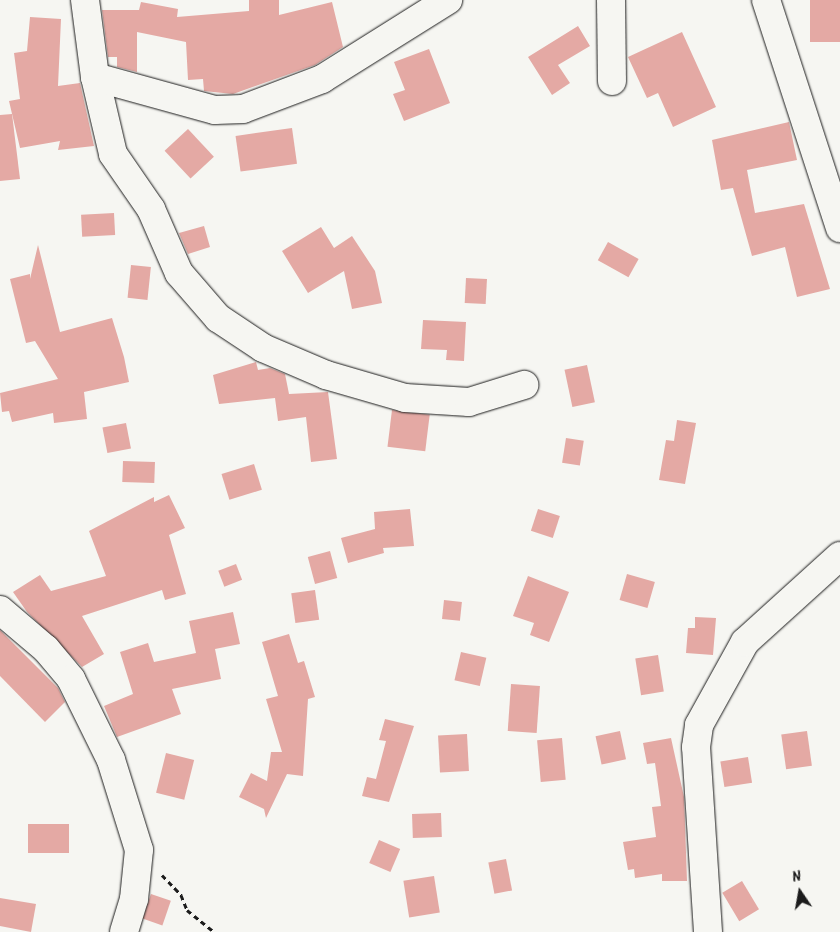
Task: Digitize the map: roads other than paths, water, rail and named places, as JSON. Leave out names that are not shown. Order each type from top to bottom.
[{"type":"street","points":[[85,0],[95,77],[113,154],[151,208],[179,273],[218,318],[263,348],[326,375],[405,398],[468,402],[524,385]]},
{"type":"street","points":[[95,77],[215,110],[243,109],[322,79],[448,0]]},
{"type":"street","points":[[611,0],[612,81]]},
{"type":"street","points":[[766,0],[840,228]]},
{"type":"street","points":[[708,932],[696,747],[699,725],[745,642],[840,556]]},
{"type":"street","points":[[0,610],[46,649],[87,709],[125,796],[140,869],[124,932]]}]
